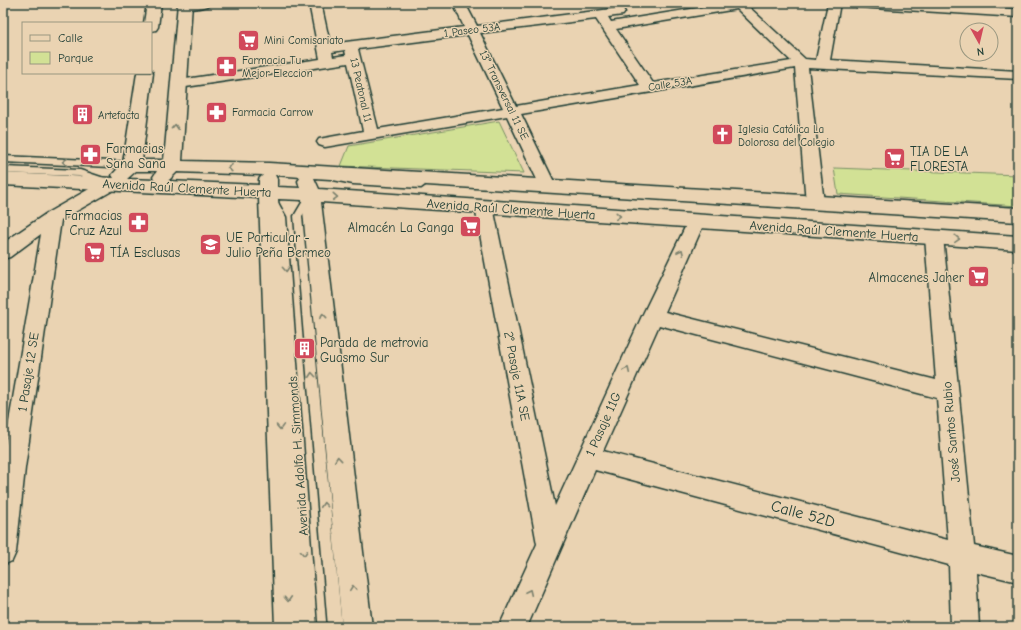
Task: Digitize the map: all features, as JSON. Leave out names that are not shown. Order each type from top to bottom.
[{"type":"main road","points":[[152,22],[154,3]]},
{"type":"main road","points":[[152,186],[173,166],[185,4]]},
{"type":"main road","points":[[111,184],[132,165],[145,74]]},
{"type":"main road","name":"Avenida Raúl Clemente Huerta","points":[[132,165],[173,166],[268,181],[311,195],[1018,243]]},
{"type":"main road","points":[[305,172],[311,195],[357,627]]},
{"type":"main road","name":"Avenida Raúl Clemente Huerta","points":[[3,179],[152,186],[268,181],[305,172],[1018,215]]},
{"type":"main road","name":"Avenida Adolfo H. Simmonds","points":[[268,181],[290,627]]},
{"type":"street","points":[[185,4],[204,3]]},
{"type":"street","points":[[315,3],[325,56]]},
{"type":"street","name":"13° Transversal 11 SE","points":[[459,3],[510,111],[548,186]]},
{"type":"street","points":[[822,64],[834,3]]},
{"type":"street","points":[[858,3],[1018,13]]},
{"type":"street","points":[[608,26],[743,4],[801,63],[814,203]]},
{"type":"street","points":[[615,7],[628,23]]},
{"type":"street","name":"1 Paseo 53A","points":[[179,84],[473,30],[600,15],[615,7]]},
{"type":"street","points":[[600,15],[649,88]]},
{"type":"street","name":"13 Peatonal 11","points":[[353,52],[371,134]]},
{"type":"street","name":"Calle 53A","points":[[325,142],[801,63],[1018,75]]},
{"type":"street","points":[[3,252],[53,217],[111,184]]},
{"type":"street","name":"2° Pasaje 11A SE","points":[[484,207],[550,546]]},
{"type":"street","name":"1 Pasaje 12 SE","points":[[3,552],[8,469],[53,217]]},
{"type":"street","name":"1 Pasaje 11G","points":[[513,627],[696,221]]},
{"type":"street","name":"José Santos Rubio","points":[[934,237],[962,556],[965,627]]},
{"type":"street","points":[[652,316],[948,392]]},
{"type":"street","name":"Calle 52D","points":[[588,458],[962,556],[1018,569]]},
{"type":"lane","points":[[3,159],[132,165]]},
{"type":"lane","points":[[3,170],[80,173],[111,184]]},
{"type":"lane","points":[[305,172],[352,181],[518,189],[1018,220]]},
{"type":"lane","name":"Avenida Adolfo H. Simmonds","points":[[268,181],[282,217],[310,627]]},
{"type":"lane","name":"Avenida Adolfo H. Simmonds","points":[[311,195],[298,216],[335,627]]},
{"type":"green space","points":[[499,121],[524,173],[341,166],[349,146]]},
{"type":"green space","points":[[834,168],[1018,175],[1018,206],[838,194]]},
{"type":"place","name":"Mini Comisariato","points":[[249,40]]},
{"type":"place","name":"Farmacia Tu Mejor Eleccion","points":[[227,66]]},
{"type":"place","name":"Farmacia Carrow","points":[[216,112]]},
{"type":"place","name":"Artefacta","points":[[82,115]]},
{"type":"place","name":"Iglesia Católica La Dolorosa del Colegio","points":[[722,135]]},
{"type":"place","name":"Farmacias Sana Sana","points":[[90,155]]},
{"type":"place","name":"TIA DE LA FLORESTA","points":[[894,158]]},
{"type":"place","name":"Farmacias Cruz Azul","points":[[138,222]]},
{"type":"place","name":"Almacén La Ganga","points":[[470,227]]},
{"type":"place","name":"UE Particular - Julio Peña Bermeo","points":[[211,244]]},
{"type":"place","name":"TÍA Esclusas","points":[[95,252]]},
{"type":"place","name":"Almacenes Jaher","points":[[979,277]]},
{"type":"place","name":"Parada de metrovia Guasmo Sur","points":[[305,349]]}]
